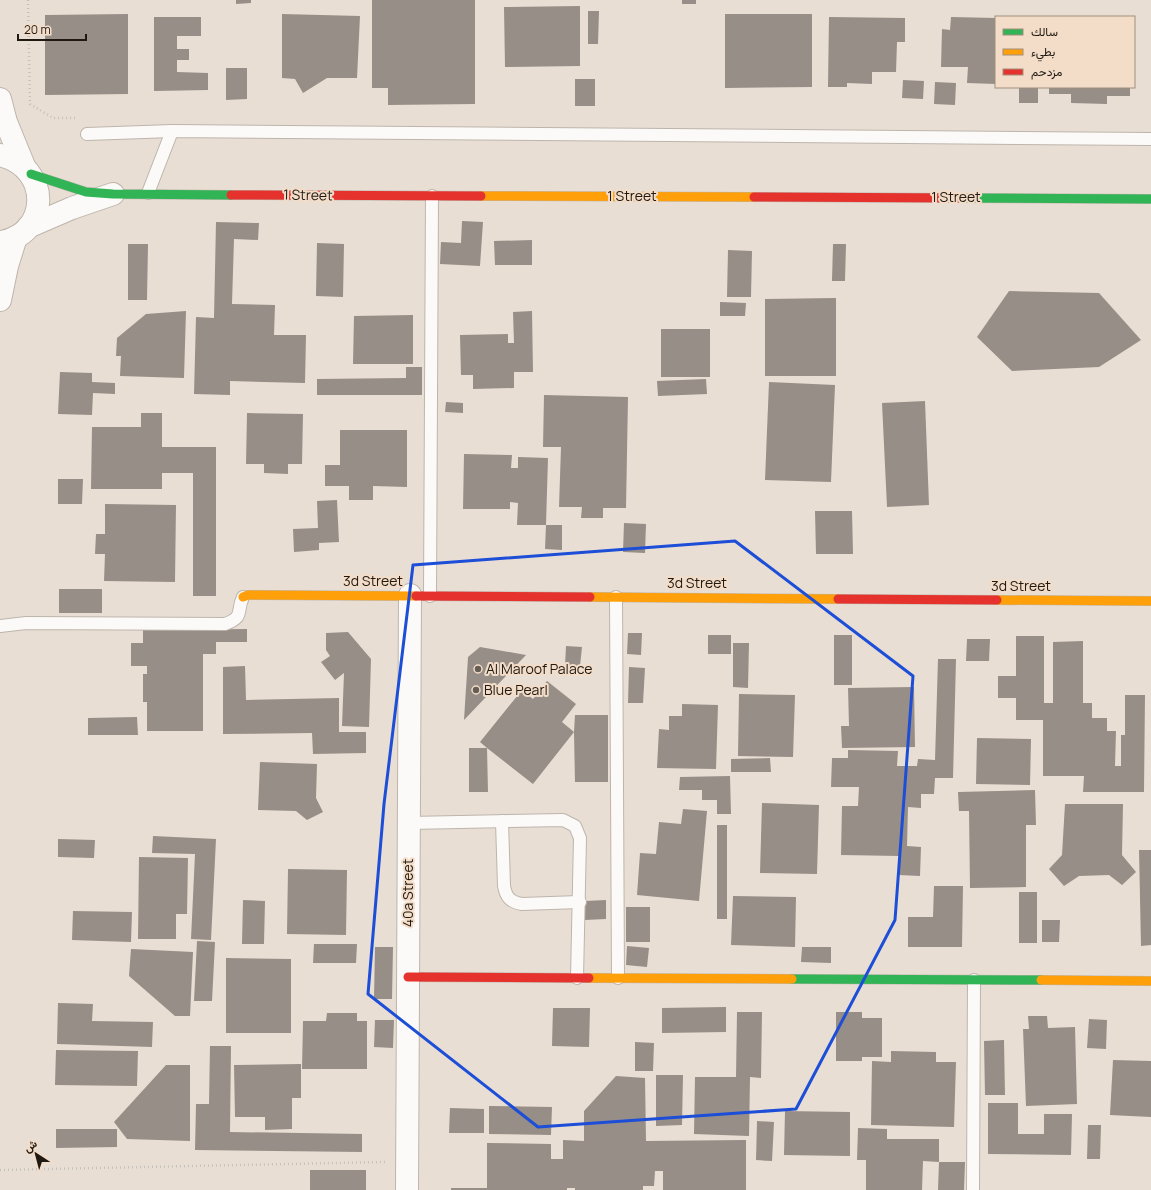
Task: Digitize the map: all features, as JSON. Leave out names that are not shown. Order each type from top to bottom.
[{"type":"street","points":[[0,99],[6,122],[37,187],[39,201],[36,215],[15,235],[0,300]]},
{"type":"street","points":[[0,155],[13,159],[28,170]]},
{"type":"street","name":"1 Street","points":[[28,170],[86,192],[112,194],[148,193],[1151,200]]},
{"type":"street","name":"1 Street","points":[[15,235],[72,208],[112,194]]},
{"type":"street","name":"3d Street","points":[[243,597],[248,595],[1151,601]]},
{"type":"street","name":"40a Street","points":[[407,1190],[409,823],[420,596]]},
{"type":"street","points":[[408,977],[1151,981]]},
{"type":"lane","points":[[148,193],[172,131]]},
{"type":"lane","points":[[87,134],[172,131],[1151,138]]},
{"type":"lane","points":[[420,596],[432,196]]},
{"type":"lane","points":[[0,626],[26,623],[225,624],[232,622],[237,617],[240,611],[240,602],[243,597]]},
{"type":"lane","points":[[616,597],[618,978]]},
{"type":"lane","points":[[409,823],[563,820],[575,826],[580,838],[580,902],[577,978]]},
{"type":"lane","points":[[502,821],[504,886],[505,893],[509,899],[515,903],[522,904],[580,902]]},
{"type":"lane","points":[[973,1190],[974,980]]},
{"type":"path","points":[[0,1170],[407,1162]]},
{"type":"highlighted area","points":[[735,541],[913,676],[895,920],[796,1109],[538,1127],[368,994],[384,804],[413,565]]},
{"type":"building","points":[[236,0],[251,0],[251,3],[236,4]]},
{"type":"building","points":[[372,0],[475,0],[475,104],[388,105],[388,88],[372,88]]},
{"type":"building","points":[[682,0],[696,0],[696,4],[682,4]]},
{"type":"building","points":[[580,6],[580,66],[505,67],[504,7]]},
{"type":"building","points":[[588,11],[599,11],[598,44],[588,44]]},
{"type":"building","points":[[128,14],[128,94],[45,95],[45,15]]},
{"type":"building","points":[[282,14],[360,16],[357,78],[327,78],[303,93],[295,79],[282,78]]},
{"type":"building","points":[[725,14],[812,14],[812,87],[725,88]]},
{"type":"building","points":[[154,17],[201,17],[201,36],[177,36],[177,49],[189,49],[189,60],[177,60],[177,72],[208,73],[208,90],[154,91]]},
{"type":"building","points":[[829,17],[905,18],[905,42],[897,42],[896,72],[872,72],[872,84],[847,83],[847,87],[828,87]]},
{"type":"building","points":[[951,17],[995,18],[995,84],[967,83],[968,67],[941,67],[942,29],[950,30]]},
{"type":"building","points":[[226,68],[247,68],[247,99],[226,100]]},
{"type":"building","points":[[575,79],[595,79],[595,106],[575,106]]},
{"type":"building","points":[[903,80],[924,81],[923,99],[902,98]]},
{"type":"building","points":[[935,82],[956,83],[955,105],[934,104]]},
{"type":"building","points":[[1019,88],[1038,88],[1038,103],[1019,103]]},
{"type":"building","points":[[1049,88],[1130,88],[1130,96],[1107,96],[1107,104],[1071,103],[1071,94],[1049,94]]},
{"type":"building","points":[[462,221],[483,222],[480,266],[440,264],[441,242],[461,243]]},
{"type":"building","points":[[216,222],[259,223],[258,240],[234,239],[232,304],[275,305],[274,335],[306,335],[305,383],[230,381],[230,395],[194,394],[196,317],[214,318]]},
{"type":"building","points":[[532,240],[532,265],[495,265],[494,241]]},
{"type":"building","points":[[317,243],[344,244],[343,297],[316,296]]},
{"type":"building","points":[[128,244],[148,244],[147,300],[128,300]]},
{"type":"building","points":[[833,244],[846,244],[845,281],[832,281]]},
{"type":"building","points":[[728,250],[752,251],[751,297],[727,297]]},
{"type":"building","points":[[1009,291],[1099,293],[1141,340],[1099,367],[1012,371],[977,337]]},
{"type":"building","points":[[836,298],[836,376],[765,376],[765,299]]},
{"type":"building","points":[[720,302],[746,303],[745,316],[720,316]]},
{"type":"building","points":[[186,311],[184,378],[120,376],[121,356],[116,356],[117,338],[146,314]]},
{"type":"building","points":[[532,311],[533,372],[514,372],[514,388],[473,389],[473,375],[461,375],[460,335],[508,334],[508,343],[514,343],[513,312]]},
{"type":"building","points":[[413,315],[413,364],[353,364],[354,316]]},
{"type":"building","points":[[661,329],[710,329],[710,377],[661,377]]},
{"type":"building","points":[[406,367],[422,367],[422,395],[317,395],[317,379],[406,378]]},
{"type":"building","points":[[60,372],[92,373],[92,382],[115,383],[115,394],[93,393],[92,415],[58,414]]},
{"type":"building","points":[[706,379],[707,394],[658,396],[657,381]]},
{"type":"building","points":[[769,382],[835,385],[831,482],[765,480]]},
{"type":"building","points":[[544,395],[628,397],[626,508],[603,508],[603,518],[581,518],[582,507],[559,507],[561,447],[543,447]]},
{"type":"building","points":[[925,401],[929,505],[887,507],[882,403]]},
{"type":"building","points":[[446,402],[463,403],[463,413],[445,412]]},
{"type":"building","points":[[141,413],[162,413],[162,447],[216,447],[216,596],[193,596],[193,473],[162,473],[162,489],[91,489],[92,427],[141,427]]},
{"type":"building","points":[[247,413],[303,414],[302,464],[288,464],[288,474],[264,473],[264,464],[246,464]]},
{"type":"building","points":[[340,430],[407,430],[407,487],[373,486],[373,500],[349,500],[349,486],[325,486],[325,465],[340,465]]},
{"type":"building","points":[[464,454],[512,455],[511,468],[518,468],[518,457],[548,458],[546,525],[517,525],[518,503],[510,502],[510,509],[463,509]]},
{"type":"building","points":[[58,479],[83,479],[82,504],[58,504]]},
{"type":"building","points":[[337,500],[339,542],[319,543],[319,550],[294,552],[293,529],[318,528],[317,501]]},
{"type":"building","points":[[105,504],[176,505],[175,582],[104,581],[105,554],[95,554],[96,534],[105,534]]},
{"type":"building","points":[[815,511],[852,511],[853,554],[816,554]]},
{"type":"building","points":[[624,523],[646,524],[645,553],[623,552]]},
{"type":"building","points":[[546,525],[562,525],[562,550],[545,549]]},
{"type":"building","points":[[59,589],[102,589],[102,613],[59,613]]},
{"type":"building","points":[[247,629],[247,642],[216,642],[216,654],[203,654],[203,731],[147,731],[147,702],[143,702],[143,674],[147,674],[147,666],[131,666],[131,643],[143,643],[143,630]]},
{"type":"building","points":[[348,632],[371,659],[369,727],[342,726],[344,673],[335,680],[321,662],[330,656],[326,650],[326,633]]},
{"type":"building","points":[[628,633],[642,633],[641,655],[627,654]]},
{"type":"building","points":[[708,635],[731,635],[731,654],[708,654]]},
{"type":"building","points":[[834,635],[852,635],[852,685],[834,685]]},
{"type":"building","points":[[1016,636],[1044,636],[1044,703],[1053,703],[1053,642],[1083,641],[1083,703],[1092,703],[1092,718],[1107,718],[1107,731],[1116,731],[1115,766],[1121,766],[1121,735],[1125,735],[1125,695],[1145,695],[1144,792],[1083,792],[1084,776],[1043,776],[1043,720],[1016,720],[1016,698],[998,698],[998,676],[1016,676]]},
{"type":"building","points":[[967,639],[990,639],[989,661],[966,661]]},
{"type":"building","points":[[733,643],[749,643],[748,688],[733,687]]},
{"type":"building","points":[[566,646],[582,647],[580,666],[565,666]]},
{"type":"building","points":[[480,647],[526,655],[464,720],[468,657]]},
{"type":"building","points":[[938,659],[956,659],[953,778],[935,778],[934,794],[921,794],[921,808],[908,807],[907,846],[921,847],[920,876],[899,875],[900,856],[841,855],[842,806],[858,806],[859,787],[831,787],[832,758],[848,758],[848,750],[898,751],[897,766],[917,766],[918,759],[935,760]]},
{"type":"building","points":[[245,666],[246,700],[339,698],[339,732],[366,732],[366,753],[313,754],[312,733],[223,734],[223,667]]},
{"type":"building","points":[[629,667],[645,668],[643,703],[628,703]]},
{"type":"building","points":[[547,681],[576,704],[562,722],[574,732],[533,784],[480,742],[522,690],[533,699]]},
{"type":"building","points":[[914,687],[915,747],[842,748],[841,726],[849,726],[848,688]]},
{"type":"building","points":[[739,694],[795,695],[793,757],[738,756]]},
{"type":"building","points":[[682,704],[718,705],[716,769],[657,768],[659,729],[669,730],[669,716],[682,716]]},
{"type":"building","points":[[575,715],[608,715],[608,782],[575,782]]},
{"type":"building","points":[[137,717],[138,735],[88,735],[88,718]]},
{"type":"building","points":[[977,738],[1031,739],[1030,785],[976,784]]},
{"type":"building","points":[[469,748],[487,748],[488,792],[469,792]]},
{"type":"building","points":[[770,758],[771,772],[731,772],[731,759]]},
{"type":"building","points":[[260,762],[317,764],[316,798],[323,812],[307,820],[296,811],[258,810]]},
{"type":"building","points":[[730,776],[731,814],[717,814],[717,800],[702,800],[702,790],[679,790],[680,777]]},
{"type":"building","points":[[1035,790],[1036,825],[1026,825],[1026,887],[970,888],[969,811],[959,811],[958,792]]},
{"type":"building","points":[[762,803],[819,805],[817,874],[760,873]]},
{"type":"building","points":[[1065,804],[1123,804],[1122,855],[1136,872],[1122,885],[1109,875],[1079,876],[1064,886],[1049,869],[1062,855]]},
{"type":"building","points":[[683,809],[707,811],[699,901],[637,895],[640,853],[656,854],[659,822],[681,824]]},
{"type":"building","points":[[717,825],[727,825],[727,919],[717,919]]},
{"type":"building","points":[[153,836],[216,839],[211,940],[191,939],[195,854],[152,853]]},
{"type":"building","points":[[58,839],[95,840],[94,858],[58,857]]},
{"type":"building","points":[[1139,850],[1151,850],[1151,945],[1141,946]]},
{"type":"building","points":[[139,857],[188,858],[187,914],[176,914],[176,939],[138,939]]},
{"type":"building","points":[[288,869],[347,870],[346,935],[287,934]]},
{"type":"building","points":[[934,886],[963,886],[962,947],[908,947],[908,917],[933,917]]},
{"type":"building","points":[[1019,892],[1037,892],[1037,943],[1019,943]]},
{"type":"building","points":[[733,896],[796,897],[795,947],[731,945]]},
{"type":"building","points":[[243,900],[265,901],[264,944],[242,944]]},
{"type":"building","points":[[606,900],[606,919],[585,920],[585,901]]},
{"type":"building","points":[[626,907],[650,907],[650,942],[626,942]]},
{"type":"building","points":[[73,911],[132,912],[131,942],[72,940]]},
{"type":"building","points":[[1042,920],[1060,920],[1059,942],[1042,942]]},
{"type":"building","points":[[197,941],[215,942],[212,1001],[194,1001]]},
{"type":"building","points":[[314,944],[357,944],[356,963],[313,963]]},
{"type":"building","points":[[627,946],[649,948],[647,967],[626,965]]},
{"type":"building","points":[[375,947],[393,947],[392,999],[374,999]]},
{"type":"building","points":[[802,947],[831,947],[831,963],[801,962]]},
{"type":"building","points":[[131,949],[193,952],[190,1016],[175,1016],[129,976]]},
{"type":"building","points":[[226,958],[291,959],[291,1033],[226,1033]]},
{"type":"building","points":[[58,1003],[93,1004],[92,1021],[153,1022],[152,1047],[57,1044]]},
{"type":"building","points":[[726,1007],[726,1032],[662,1033],[662,1008]]},
{"type":"building","points":[[553,1008],[590,1008],[589,1047],[552,1046]]},
{"type":"building","points":[[737,1012],[762,1012],[761,1078],[750,1077],[749,1136],[694,1134],[695,1077],[736,1077]]},
{"type":"building","points":[[836,1012],[862,1012],[862,1018],[882,1018],[882,1057],[862,1057],[862,1061],[836,1061]]},
{"type":"building","points":[[327,1013],[357,1013],[357,1021],[367,1021],[367,1069],[302,1069],[303,1021],[326,1021]]},
{"type":"building","points":[[1028,1016],[1047,1016],[1048,1028],[1075,1027],[1077,1104],[1026,1106],[1023,1029],[1029,1029]]},
{"type":"building","points":[[1089,1019],[1107,1020],[1106,1049],[1087,1048]]},
{"type":"building","points":[[375,1020],[394,1020],[393,1048],[374,1047]]},
{"type":"building","points":[[1004,1040],[1005,1095],[985,1095],[984,1041]]},
{"type":"building","points":[[635,1042],[654,1043],[653,1071],[635,1071]]},
{"type":"building","points":[[210,1046],[231,1046],[230,1132],[362,1134],[362,1152],[195,1150],[196,1104],[209,1104]]},
{"type":"building","points":[[56,1050],[138,1051],[137,1086],[55,1085]]},
{"type":"building","points":[[891,1051],[936,1052],[936,1062],[956,1062],[954,1127],[871,1125],[872,1061],[891,1062]]},
{"type":"building","points":[[1113,1060],[1151,1061],[1151,1117],[1110,1115]]},
{"type":"building","points":[[301,1064],[301,1098],[292,1098],[292,1129],[265,1130],[265,1117],[235,1117],[234,1065]]},
{"type":"building","points":[[166,1065],[190,1065],[190,1141],[127,1139],[114,1122]]},
{"type":"building","points":[[656,1075],[683,1075],[682,1125],[656,1126]]},
{"type":"building","points":[[616,1076],[645,1078],[646,1141],[746,1140],[746,1190],[663,1190],[663,1171],[655,1171],[654,1186],[643,1186],[643,1190],[575,1190],[575,1188],[567,1188],[567,1190],[451,1190],[451,1188],[487,1188],[487,1143],[551,1144],[551,1159],[563,1159],[563,1140],[584,1141],[584,1111]]},
{"type":"building","points":[[988,1103],[1018,1103],[1018,1134],[1044,1134],[1044,1114],[1072,1114],[1071,1155],[988,1154]]},
{"type":"building","points":[[489,1106],[552,1107],[551,1135],[489,1134]]},
{"type":"building","points":[[450,1108],[484,1109],[484,1133],[449,1133]]},
{"type":"building","points":[[785,1111],[850,1112],[850,1156],[784,1155]]},
{"type":"building","points":[[757,1121],[774,1122],[772,1161],[756,1160]]},
{"type":"building","points":[[1088,1125],[1101,1125],[1100,1159],[1087,1159]]},
{"type":"building","points":[[858,1128],[887,1129],[887,1139],[939,1139],[939,1162],[923,1161],[922,1190],[866,1190],[866,1160],[857,1160]]},
{"type":"building","points":[[56,1129],[117,1129],[117,1147],[56,1148]]},
{"type":"building","points":[[939,1162],[965,1162],[964,1190],[938,1190]]},
{"type":"building","points":[[310,1170],[366,1170],[366,1190],[310,1190]]},
{"type":"traffic: fast","points":[[31,174],[86,192],[113,194],[231,195]]},
{"type":"traffic: fast","points":[[962,198],[1151,199]]},
{"type":"traffic: fast","points":[[792,979],[1041,980]]},
{"type":"traffic: slow","points":[[481,196],[754,197]]},
{"type":"traffic: slow","points":[[243,597],[248,595],[416,596]]},
{"type":"traffic: slow","points":[[590,597],[838,599]]},
{"type":"traffic: slow","points":[[997,600],[1151,601]]},
{"type":"traffic: slow","points":[[589,978],[792,979]]},
{"type":"traffic: slow","points":[[1041,980],[1151,981]]},
{"type":"traffic: jam","points":[[231,195],[481,196]]},
{"type":"traffic: jam","points":[[754,197],[962,198]]},
{"type":"traffic: jam","points":[[416,596],[590,597]]},
{"type":"traffic: jam","points":[[838,599],[997,600]]},
{"type":"traffic: jam","points":[[408,977],[589,978]]},
{"type":"place","name":"Al Maroof Palace","points":[[478,669]]},
{"type":"place","name":"Blue Pearl","points":[[476,690]]}]
